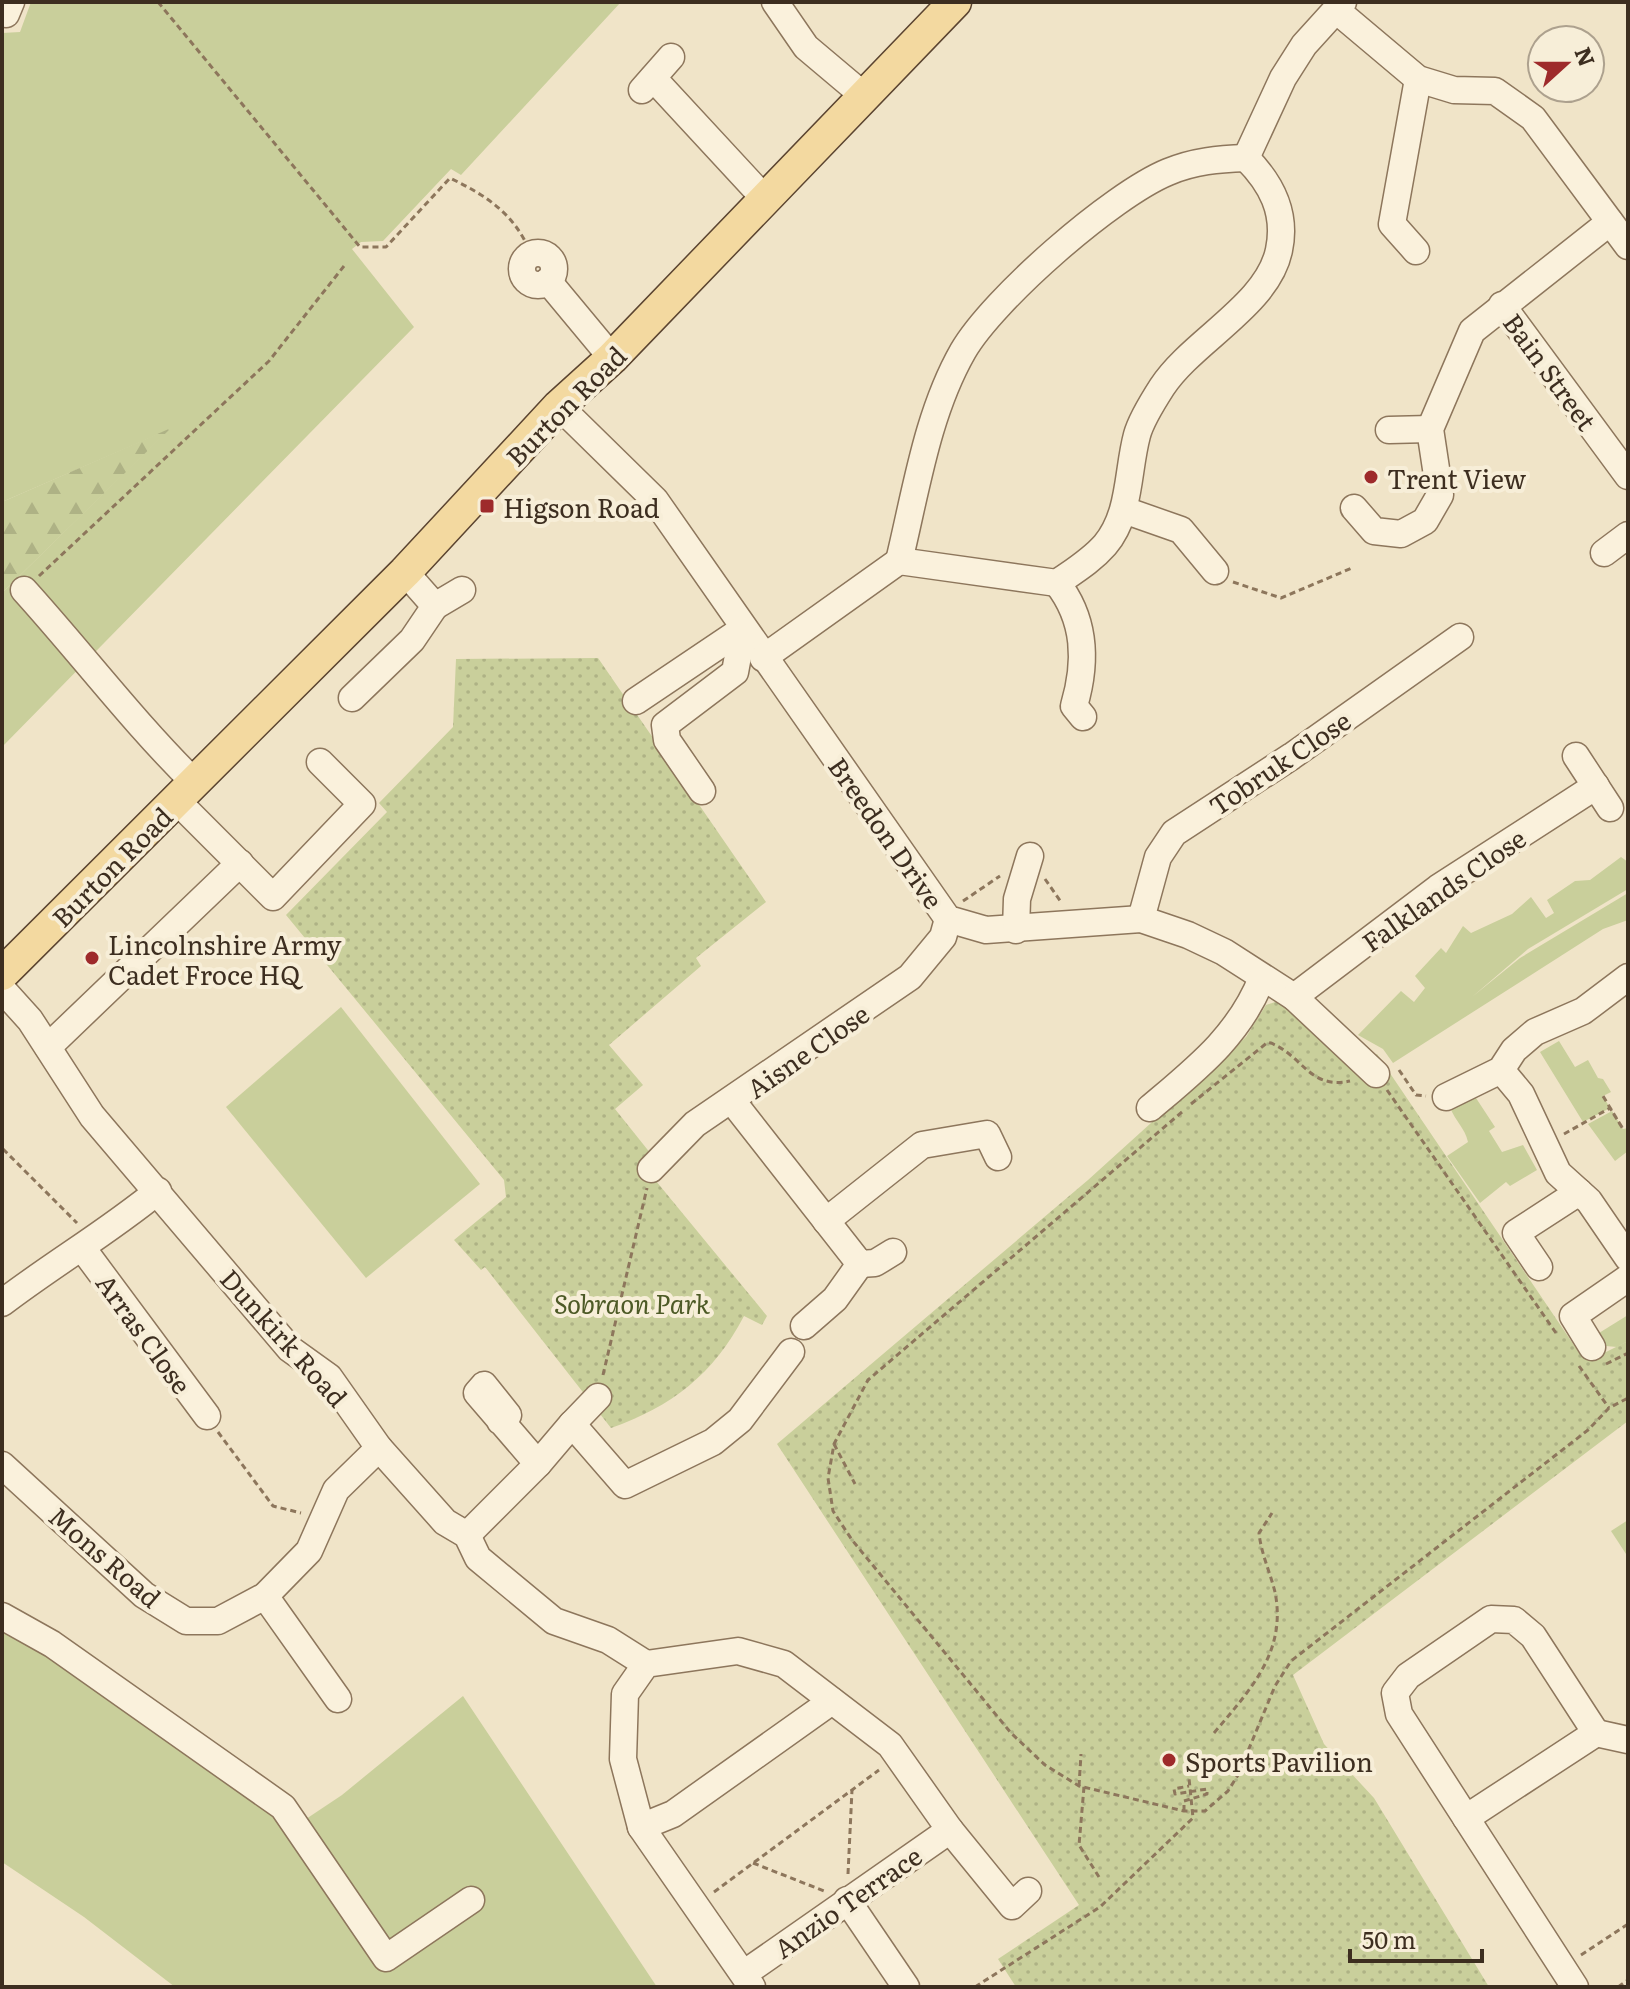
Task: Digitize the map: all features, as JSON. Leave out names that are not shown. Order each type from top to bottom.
[{"type":"main road","name":"Burton Road","points":[[2,974],[405,572],[559,406],[612,358],[955,2]]},
{"type":"street","points":[[775,2],[806,47],[863,95]]},
{"type":"street","points":[[1246,158],[1283,78],[1304,45],[1340,6],[1418,79],[1454,90],[1495,91],[1533,118],[1628,246]]},
{"type":"street","points":[[671,57],[647,84],[764,198]]},
{"type":"street","points":[[1416,251],[1392,224],[1418,79]]},
{"type":"street","points":[[763,658],[899,561],[935,416],[963,351],[993,311],[1098,216],[1166,172],[1206,160],[1246,158],[1269,181],[1280,216],[1279,251],[1264,284],[1162,385],[1137,433],[1124,510],[1107,542],[1090,560],[1057,583],[899,561]]},
{"type":"street","points":[[1354,508],[1374,531],[1401,534],[1425,521],[1440,495],[1430,429],[1472,331],[1610,222]]},
{"type":"street","points":[[531,254],[523,261],[523,276],[534,284],[548,281],[612,358]]},
{"type":"street","name":"Bain Street","points":[[1502,305],[1628,476]]},
{"type":"street","name":"Breedon Drive","points":[[559,406],[655,500],[948,919],[986,930],[1016,930],[1092,920],[1141,919],[1224,952],[1294,997],[1376,1074]]},
{"type":"street","points":[[1389,430],[1430,429]]},
{"type":"street","points":[[1124,510],[1181,530],[1215,571]]},
{"type":"street","points":[[1604,553],[1628,535]]},
{"type":"street","points":[[405,572],[435,606]]},
{"type":"street","points":[[1057,583],[1073,604],[1081,644],[1082,679],[1074,706],[1083,717]]},
{"type":"street","points":[[24,590],[82,654],[240,863],[273,897],[362,804],[320,762]]},
{"type":"street","points":[[352,698],[412,640],[435,606],[462,590]]},
{"type":"street","points":[[636,701],[743,629]]},
{"type":"street","points":[[702,791],[667,740],[665,725],[735,672],[742,650],[743,629]]},
{"type":"street","name":"Tobruk Close","points":[[1141,919],[1158,857],[1174,833],[1292,756],[1460,637]]},
{"type":"street","points":[[1576,756],[1610,808]]},
{"type":"street","name":"Falklands Close","points":[[1294,997],[1438,888],[1596,786]]},
{"type":"street","points":[[1016,930],[1017,899],[1030,856]]},
{"type":"street","points":[[48,1047],[240,863]]},
{"type":"street","name":"Aisne Close","points":[[651,1169],[695,1124],[733,1102],[910,977],[943,937],[948,919]]},
{"type":"street","points":[[1446,1097],[1501,1070],[1514,1050],[1535,1032],[1583,1011],[1628,977]]},
{"type":"street","points":[[1150,1108],[1205,1063],[1229,1037],[1252,1003],[1262,978]]},
{"type":"street","name":"Dunkirk Road","points":[[2,989],[30,1020],[92,1116],[290,1349],[329,1377],[379,1448],[445,1522],[467,1535],[478,1558],[554,1621],[608,1640],[646,1664]]},
{"type":"street","points":[[1501,1070],[1521,1094],[1558,1173],[1579,1192],[1626,1254]]},
{"type":"street","points":[[733,1102],[860,1264]]},
{"type":"street","points":[[826,1221],[922,1145],[987,1134],[998,1157]]},
{"type":"street","points":[[2,1303],[46,1269],[89,1245],[158,1191]]},
{"type":"street","points":[[1539,1267],[1516,1233],[1579,1192]]},
{"type":"street","name":"Arras Close","points":[[89,1245],[207,1416]]},
{"type":"street","points":[[860,1264],[875,1263],[893,1252]]},
{"type":"street","points":[[804,1326],[835,1299],[860,1264]]},
{"type":"street","points":[[1584,1355],[1573,1316],[1628,1278]]},
{"type":"street","points":[[572,1424],[625,1485],[674,1464],[722,1435],[740,1420],[791,1352]]},
{"type":"street","points":[[467,1535],[538,1464],[598,1397]]},
{"type":"street","points":[[500,1421],[538,1464]]},
{"type":"street","name":"Mons Road","points":[[2,1465],[144,1595],[186,1621],[218,1621],[265,1596],[309,1551],[336,1490],[379,1448]]},
{"type":"street","points":[[265,1596],[338,1699]]},
{"type":"street","points":[[2,1616],[52,1644],[283,1807],[386,1958],[471,1900]]},
{"type":"street","points":[[1571,1981],[1399,1714],[1395,1693],[1408,1676],[1491,1619],[1514,1620],[1533,1636],[1596,1733],[1628,1740]]},
{"type":"street","points":[[748,1980],[703,1900],[641,1827],[623,1759],[625,1694],[646,1664],[738,1651],[784,1664],[890,1745],[888,1763],[950,1830],[1012,1906],[1028,1891]]},
{"type":"street","points":[[641,1827],[673,1814],[832,1701]]},
{"type":"street","points":[[1466,1818],[1596,1733]]},
{"type":"street","name":"Anzio Terrace","points":[[748,1980],[847,1900],[950,1830]]},
{"type":"street","points":[[847,1900],[906,1987]]},
{"type":"path","points":[[158,2],[360,247],[386,247],[450,178],[491,198],[524,238],[531,254]]},
{"type":"path","points":[[24,590],[269,361],[344,266]]},
{"type":"path","points":[[1215,571],[1241,587],[1281,598],[1352,568]]},
{"type":"path","points":[[1446,1097],[1416,1095],[1397,1068],[1330,1085],[1318,1079],[1282,1047],[1268,1042],[1252,1052],[868,1380],[834,1444],[828,1478],[833,1511],[852,1540],[1011,1733],[1045,1765],[1082,1787],[1194,1812],[1214,1805],[1238,1775],[1275,1686],[1291,1661],[1588,1430],[1609,1408],[1628,1398]]},
{"type":"path","points":[[1376,1074],[1558,1336]]},
{"type":"path","points":[[1543,1146],[1610,1108],[1623,1129],[1603,1096]]},
{"type":"path","points":[[3,1149],[89,1245]]},
{"type":"path","points":[[598,1397],[651,1169]]},
{"type":"path","points":[[1584,1355],[1609,1408]]},
{"type":"path","points":[[207,1416],[273,1506],[321,1518]]},
{"type":"path","points":[[834,1444],[855,1484]]},
{"type":"path","points":[[1214,1733],[1261,1677],[1275,1640],[1275,1596],[1259,1533],[1272,1513]]},
{"type":"path","points":[[1081,1754],[1079,1845],[1099,1877]]},
{"type":"path","points":[[703,1900],[888,1763]]},
{"type":"path","points":[[975,1987],[1100,1907],[1193,1818],[1189,1778]]},
{"type":"path","points":[[1184,1811],[1184,1801],[1205,1796],[1207,1789],[1175,1794],[1174,1789],[1190,1785]]},
{"type":"path","points":[[753,1863],[847,1900],[852,1790]]},
{"type":"path","points":[[1571,1981],[1628,1924]]},
{"type":"path","points":[[1618,1987],[1628,1980]]},
{"type":"green space","points":[[31,2],[621,2],[461,175],[451,169],[383,241],[361,242],[352,249],[414,327],[2,747],[2,593],[168,430],[2,502],[2,33],[20,32]]},
{"type":"green space","points":[[171,428],[2,593],[2,502]]},
{"type":"green space","name":"Sobraon Park","points":[[598,658],[766,902],[696,958],[701,966],[609,1045],[643,1085],[615,1109],[651,1154],[656,1181],[767,1316],[762,1325],[744,1316],[719,1355],[689,1386],[653,1410],[611,1428],[485,1267],[481,1270],[454,1240],[506,1197],[504,1180],[286,915],[387,812],[379,803],[453,727],[456,659]]},
{"type":"green space","points":[[1621,857],[1628,862],[1628,889],[1528,949],[1472,997],[1520,958],[1628,893],[1628,920],[1603,929],[1393,1063],[1383,1049],[1358,1035],[1401,991],[1414,1002],[1425,988],[1415,976],[1441,948],[1446,953],[1463,926],[1471,933],[1512,914],[1531,897],[1546,918],[1554,913],[1547,900],[1575,881],[1590,880]]},
{"type":"green space","points":[[1281,1000],[1357,1062],[1377,1054],[1582,1357],[1594,1358],[1628,1341],[1628,1421],[1293,1675],[1324,1744],[1374,1798],[1489,1987],[1016,1987],[998,1959],[1079,1905],[777,1444],[1088,1180],[1246,1037],[1266,1005]]},
{"type":"green space","points":[[341,1007],[480,1184],[366,1278],[226,1107]]},
{"type":"green space","points":[[1559,1041],[1575,1067],[1588,1060],[1611,1092],[1603,1096],[1610,1108],[1583,1122],[1540,1052]]},
{"type":"green space","points":[[1477,1091],[1483,1094],[1476,1098],[1495,1127],[1489,1131],[1502,1152],[1523,1145],[1537,1170],[1510,1186],[1506,1182],[1480,1203],[1447,1156],[1468,1142],[1450,1107]]},
{"type":"green space","points":[[1612,1111],[1623,1129],[1628,1128],[1628,1151],[1615,1161],[1588,1124]]},
{"type":"green space","points":[[1628,1315],[1628,1341],[1617,1347],[1606,1346],[1599,1333]]},
{"type":"green space","points":[[1628,1520],[1628,1557],[1611,1531]]},
{"type":"green space","points":[[2,1603],[284,1801],[299,1807],[306,1819],[342,1795],[463,1696],[657,1987],[175,1987],[84,1917],[2,1862]]},
{"type":"place","name":"Trent View","points":[[1371,477]]},
{"type":"place","name":"Higson Road","points":[[487,506]]},
{"type":"place","name":"Lincolnshire Army Cadet Froce HQ","points":[[92,958]]},
{"type":"place","name":"Sports Pavilion","points":[[1169,1760]]}]
